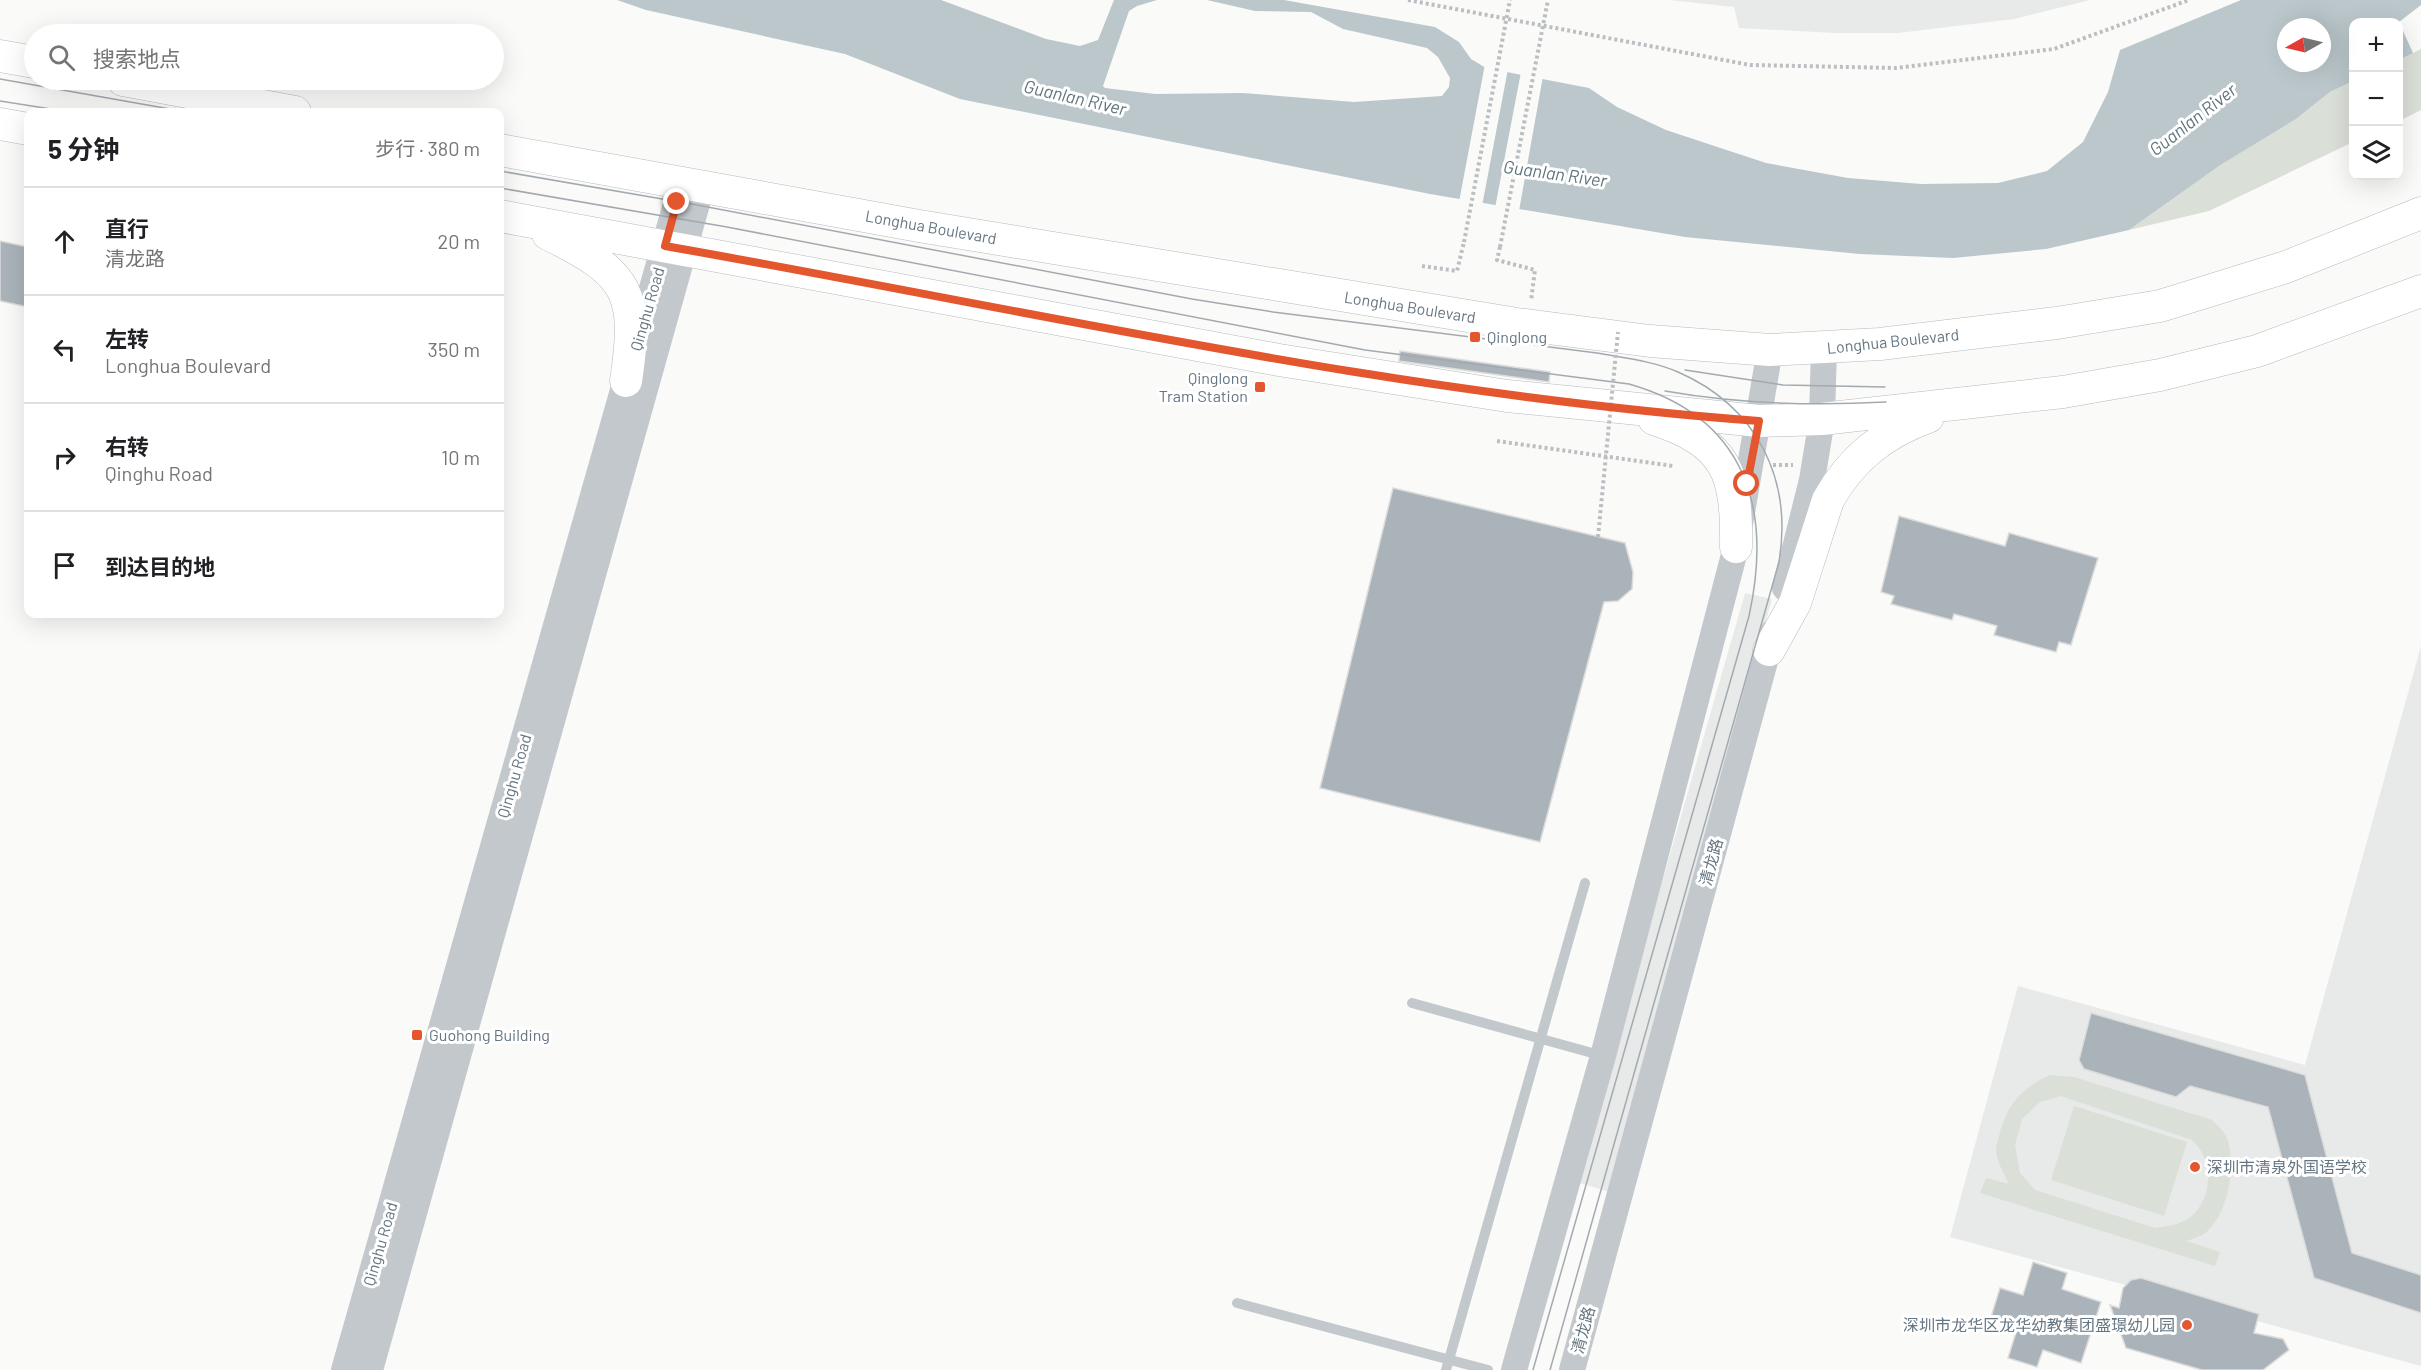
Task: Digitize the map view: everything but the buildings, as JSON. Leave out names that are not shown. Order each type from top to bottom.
[{"type":"main road","points":[[0,56],[24,60]]},
{"type":"main road","points":[[177,90],[274,108]]},
{"type":"main road","points":[[0,124],[24,128]]},
{"type":"main road","name":"Longhua Boulevard","points":[[504,151],[919,226],[1517,324],[1650,341],[1770,350],[1824,348],[2034,326],[2160,306],[2286,267],[2421,213]]},
{"type":"main road","points":[[509,218],[1279,360],[1508,396],[1759,421],[1822,419],[2063,392],[2160,375],[2231,359],[2421,291]]},
{"type":"main road","points":[[509,218],[582,252],[614,276],[629,303],[633,326],[626,381]]},
{"type":"main road","points":[[1768,650],[1795,603],[1828,500],[1846,471],[1862,454],[1891,433],[1966,402]]},
{"type":"main road","points":[[1616,407],[1669,424],[1718,455],[1732,480],[1735,492],[1736,547]]},
{"type":"street","name":"Qinghu Road","points":[[370,1370],[692,184]]},
{"type":"street","name":"Qinghu Road","points":[[344,1370],[626,381],[675,248]]},
{"type":"street","name":"清龙路","points":[[1572,1370],[1812,480],[1822,419],[1824,348]]},
{"type":"street","points":[[1514,1370],[1603,1056],[1736,547],[1770,350]]},
{"type":"lane","points":[[1447,1365],[1585,883]]},
{"type":"lane","points":[[1412,1003],[1603,1056]]},
{"type":"lane","points":[[1237,1303],[1447,1365],[1488,1370]]},
{"type":"path","points":[[1408,0],[1750,65],[1896,68],[2054,49],[2189,0]]},
{"type":"path","points":[[1422,266],[1457,271],[1510,0]]},
{"type":"path","points":[[1530,304],[1535,270],[1497,260],[1548,0]]},
{"type":"path","points":[[1598,537],[1618,332]]},
{"type":"path","points":[[1497,441],[1673,466]]},
{"type":"shaded area","points":[[1669,0],[2090,0],[2014,19],[1898,33],[1835,33],[1739,28],[1734,7]]},
{"type":"shaded area","points":[[2421,49],[2421,110],[2403,119],[2403,72],[2403,58]]},
{"type":"shaded area","points":[[2349,83],[2349,144],[2209,211],[2129,230],[2219,166],[2296,119],[2330,92]]},
{"type":"shaded area","points":[[1745,593],[1772,599],[1610,1192],[1576,1182]]},
{"type":"shaded area","name":"深圳市清泉外国语学校","points":[[2421,646],[2421,1366],[1950,1237],[2018,986],[2305,1065]]},
{"type":"shaded area","points":[[2050,1075],[2074,1077],[2212,1120],[2220,1128],[2227,1138],[2231,1162],[2224,1203],[2212,1226],[2204,1234],[2186,1241],[2220,1252],[2215,1266],[1980,1193],[1986,1178],[2009,1184],[1997,1155],[1996,1148],[2000,1132],[2012,1104],[2024,1091]],"holes":[[[2061,1096],[2192,1140],[2199,1147],[2207,1165],[2208,1185],[2205,1195],[2195,1213],[2186,1220],[2155,1228],[2035,1190],[2020,1173],[2015,1145],[2022,1119],[2040,1102]]]},
{"type":"shaded area","points":[[2074,1106],[2187,1142],[2164,1216],[2051,1180]]},
{"type":"water","name":"Guanlan River","points":[[617,0],[941,0],[1046,39],[1080,46],[1098,40],[1114,0],[1157,0],[1129,11],[1103,86],[1105,88],[1155,94],[1243,93],[1354,102],[1442,96],[1449,87],[1450,78],[1438,57],[1427,48],[1343,29],[1311,12],[1255,11],[1207,0],[1284,0],[1435,27],[1459,42],[1471,59],[1486,68],[1589,88],[1617,107],[1666,130],[1766,163],[1848,178],[1921,184],[1998,183],[2047,171],[2083,142],[2108,92],[2120,50],[2241,0],[2421,0],[2421,5],[2403,19],[2349,18],[2349,83],[2330,92],[2296,119],[2219,166],[2129,230],[2046,249],[1953,258],[1860,254],[1685,237],[1430,194],[960,99],[845,54],[646,10]]},
{"type":"water","points":[[2403,31],[2413,53],[2403,58]]},
{"type":"pier","points":[[1485,64],[1508,69],[1482,206],[1459,202]]},
{"type":"pier","points":[[1521,72],[1543,76],[1519,211],[1495,208]]},
{"type":"tram line","points":[[0,79],[24,83]]},
{"type":"tram line","points":[[62,90],[164,108]]},
{"type":"tram line","points":[[0,101],[45,108]]},
{"type":"tram line","points":[[504,172],[697,205],[1192,299],[1273,312],[1638,360],[1668,368],[1705,386],[1729,404],[1748,425],[1763,448],[1774,474],[1780,502],[1782,531],[1779,562],[1550,1370]]},
{"type":"tram line","points":[[504,189],[727,227],[1365,350],[1629,384],[1668,399],[1700,419],[1724,443],[1742,472],[1752,503],[1757,538],[1755,576],[1749,616],[1533,1370]]},
{"type":"tram line","points":[[1685,370],[1783,385],[1885,387]]},
{"type":"tram line","points":[[1665,391],[1720,399],[1776,403],[1886,402]]},
{"type":"place","name":"Qinglong","points":[[1475,337]]},
{"type":"place","name":"Qinglong Tram Station","points":[[1260,387]]},
{"type":"place","name":"Guohong Building","points":[[417,1035]]},
{"type":"place","name":"深圳市清泉外国语学校","points":[[2195,1167]]},
{"type":"place","name":"深圳市龙华区龙华幼教集团盛璟幼儿园","points":[[2187,1325]]},
{"type":"route","points":[[677,202],[665,246],[1279,360],[1508,396],[1759,421],[1747,484]]}]
